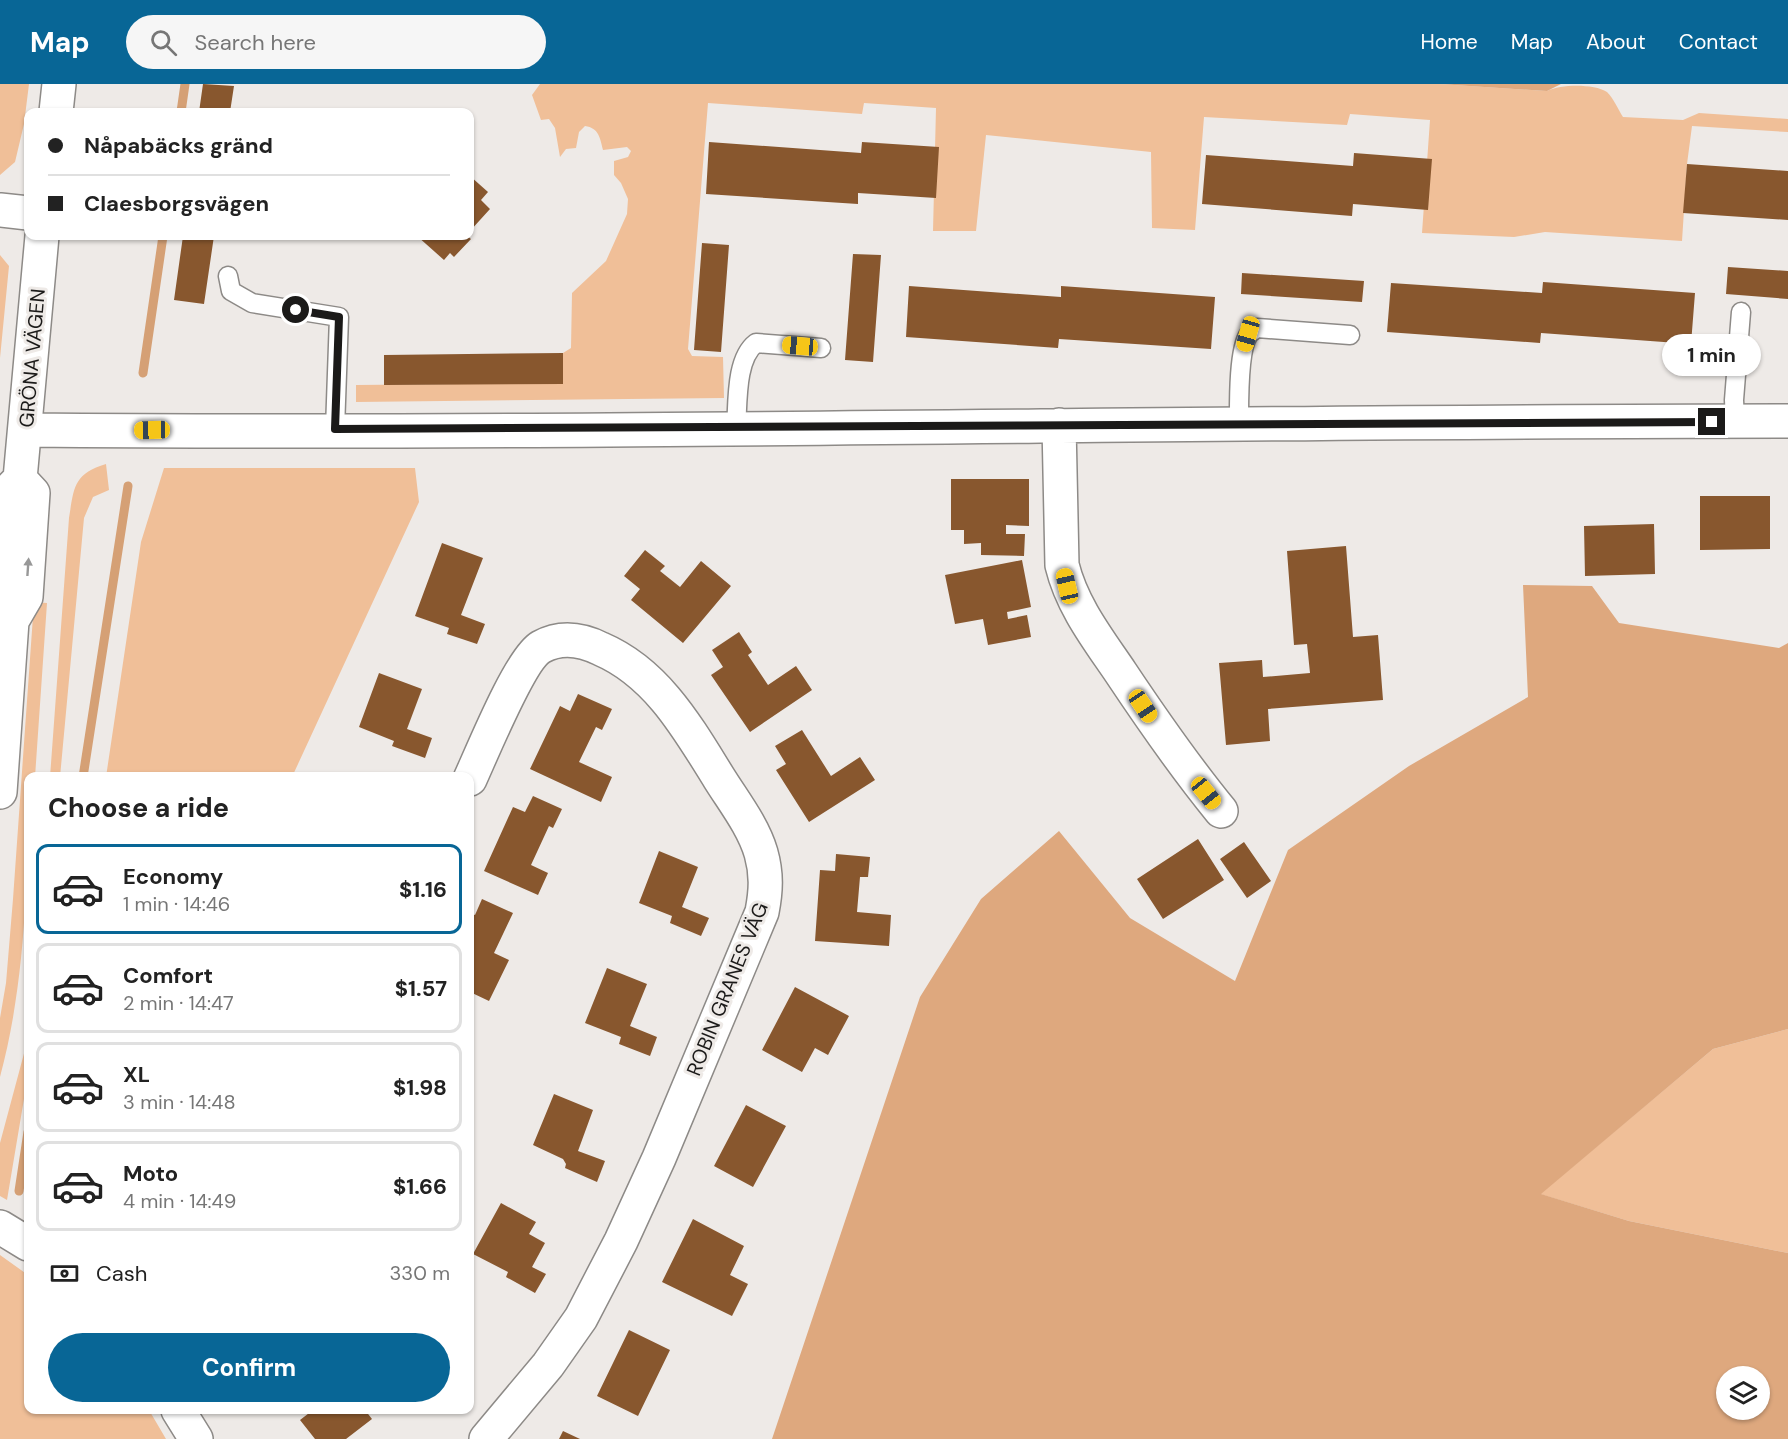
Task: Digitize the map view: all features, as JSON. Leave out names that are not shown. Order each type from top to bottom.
[{"type":"street","points":[[56,108],[59,84]]},
{"type":"street","points":[[0,210],[24,213]]},
{"type":"street","name":"GRÖNA VÄGEN","points":[[0,792],[12,621],[26,597],[33,493],[20,480],[27,430],[42,240]]},
{"type":"street","points":[[27,430],[736,429],[1788,421]]},
{"type":"street","points":[[1059,425],[1062,565],[1067,586],[1083,617],[1178,758],[1221,811]]},
{"type":"street","name":"ROBIN GRANES VÄG","points":[[473,772],[523,668],[539,648],[563,638],[590,644],[619,656],[645,676],[667,700],[750,826],[761,853],[767,886],[762,912],[621,1241],[581,1318],[548,1365],[486,1439]]},
{"type":"street","points":[[0,1227],[24,1242]]},
{"type":"street","points":[[180,1414],[196,1439]]},
{"type":"lane","points":[[228,276],[231,291],[252,303],[339,317],[335,429]]},
{"type":"lane","points":[[1735,421],[1734,400],[1742,312]]},
{"type":"lane","points":[[1239,425],[1239,392],[1243,354],[1248,334],[1257,328],[1350,335]]},
{"type":"lane","points":[[736,429],[741,364],[747,349],[756,343],[821,348]]},
{"type":"shaded area","points":[[0,84],[29,84],[26,108],[24,108],[24,124],[15,162],[0,175]]},
{"type":"shaded area","points":[[540,84],[1439,84],[1547,91],[1578,86],[1594,87],[1607,92],[1623,117],[1683,120],[1699,113],[1788,119],[1788,132],[1692,126],[1682,241],[1545,232],[1514,237],[1422,233],[1430,120],[1350,114],[1347,125],[1204,117],[1195,230],[1152,228],[1151,152],[986,135],[976,231],[933,231],[936,108],[864,103],[862,114],[708,103],[688,349],[692,356],[723,357],[724,398],[356,402],[356,385],[563,383],[563,353],[571,348],[572,293],[606,261],[627,214],[628,199],[621,183],[614,175],[614,161],[628,157],[631,151],[627,147],[603,150],[596,131],[585,126],[579,132],[576,148],[566,149],[560,157],[555,128],[549,119],[541,120],[532,95]]},
{"type":"shaded area","points":[[1439,84],[1561,84],[1547,91]]},
{"type":"shaded area","points":[[0,255],[9,266],[0,358]]},
{"type":"shaded area","points":[[106,464],[109,490],[93,497],[84,518],[60,772],[50,772],[69,518],[77,484],[87,472]]},
{"type":"shaded area","points":[[164,468],[415,468],[419,502],[294,772],[107,772],[141,542]]},
{"type":"shaded area","points":[[1523,585],[1592,586],[1619,623],[1779,648],[1788,643],[1788,1029],[1713,1049],[1541,1194],[1629,1221],[1788,1253],[1788,1439],[772,1439],[920,997],[981,899],[1059,831],[1130,918],[1235,981],[1288,850],[1409,766],[1528,697]]},
{"type":"shaded area","points":[[34,602],[47,603],[35,772],[24,772],[24,928],[15,1003],[0,1077],[0,1018],[6,983]]},
{"type":"shaded area","points":[[1788,1029],[1788,1253],[1629,1221],[1540,1194],[1713,1049]]},
{"type":"shaded area","points":[[24,1053],[24,1099],[7,1200],[0,1196],[0,1143]]},
{"type":"shaded area","points":[[0,1255],[24,1272],[24,1414],[151,1414],[166,1439],[0,1439]]},
{"type":"building","points":[[203,84],[234,86],[231,108],[200,108]]},
{"type":"building","points":[[709,142],[861,153],[862,142],[939,147],[936,198],[858,193],[858,204],[706,194]]},
{"type":"building","points":[[1354,153],[1432,159],[1428,210],[1353,204],[1352,216],[1202,204],[1206,155],[1353,166]]},
{"type":"building","points":[[1687,164],[1788,171],[1788,220],[1683,213]]},
{"type":"building","points":[[474,180],[488,192],[481,200],[490,209],[474,227]]},
{"type":"building","points":[[182,240],[213,240],[204,304],[174,300]]},
{"type":"building","points":[[422,240],[470,240],[454,257],[450,253],[444,260]]},
{"type":"building","points":[[702,243],[729,245],[721,352],[694,350]]},
{"type":"building","points":[[853,254],[881,255],[873,362],[845,360]]},
{"type":"building","points":[[1728,267],[1788,271],[1788,299],[1726,294]]},
{"type":"building","points":[[1242,273],[1364,281],[1362,302],[1241,294]]},
{"type":"building","points":[[1543,282],[1695,293],[1691,344],[1541,333],[1540,343],[1387,332],[1391,283],[1542,293]]},
{"type":"building","points":[[909,286],[1061,297],[1061,286],[1215,297],[1211,349],[1059,339],[1058,348],[906,337]]},
{"type":"building","points":[[563,353],[563,384],[384,385],[384,355]]},
{"type":"building","points":[[951,479],[1029,479],[1029,526],[1006,525],[1006,534],[1025,534],[1024,556],[981,555],[981,543],[964,544],[964,530],[951,530]]},
{"type":"building","points":[[1700,496],[1770,496],[1770,549],[1700,550]]},
{"type":"building","points":[[1654,524],[1655,574],[1585,576],[1584,526]]},
{"type":"building","points":[[442,543],[483,558],[461,615],[485,624],[477,644],[447,634],[449,628],[415,616]]},
{"type":"building","points":[[1346,546],[1353,637],[1378,635],[1383,700],[1268,709],[1270,741],[1226,745],[1219,663],[1262,660],[1263,677],[1310,673],[1307,644],[1294,645],[1287,551]]},
{"type":"building","points":[[645,550],[665,566],[660,571],[680,587],[701,561],[731,586],[683,643],[631,600],[640,589],[624,576]]},
{"type":"building","points":[[1022,560],[1031,607],[1007,612],[1008,619],[1027,615],[1031,637],[988,645],[983,619],[955,624],[945,575]]},
{"type":"building","points":[[739,632],[752,652],[748,655],[768,685],[796,666],[812,690],[750,732],[711,675],[723,667],[712,650]]},
{"type":"building","points":[[379,673],[422,689],[407,729],[432,738],[425,758],[392,746],[394,741],[359,727]]},
{"type":"building","points":[[578,694],[612,709],[602,730],[596,727],[579,762],[612,777],[601,802],[530,769],[560,706],[570,711]]},
{"type":"building","points":[[802,730],[831,776],[860,757],[875,780],[809,822],[776,770],[786,764],[775,746]]},
{"type":"building","points":[[533,796],[562,809],[553,828],[549,826],[531,865],[548,873],[538,895],[484,871],[513,807],[525,812]]},
{"type":"building","points":[[1198,839],[1224,880],[1163,919],[1137,879]]},
{"type":"building","points":[[1244,842],[1271,881],[1247,898],[1220,859]]},
{"type":"building","points":[[659,851],[698,867],[682,907],[709,918],[701,936],[670,923],[672,916],[639,903]]},
{"type":"building","points":[[836,854],[870,857],[868,877],[860,877],[857,912],[891,915],[889,946],[815,941],[820,870],[835,871]]},
{"type":"building","points":[[482,899],[513,913],[494,953],[509,960],[489,1001],[474,994],[475,915]]},
{"type":"building","points":[[607,968],[647,984],[630,1026],[657,1037],[650,1056],[619,1044],[621,1037],[585,1023]]},
{"type":"building","points":[[795,987],[849,1016],[828,1055],[815,1048],[802,1072],[762,1050]]},
{"type":"building","points":[[554,1094],[593,1110],[578,1151],[605,1161],[597,1182],[565,1168],[566,1164],[563,1159],[533,1145]]},
{"type":"building","points":[[746,1105],[786,1126],[753,1187],[714,1166]]},
{"type":"building","points":[[501,1203],[536,1222],[529,1234],[545,1243],[532,1267],[546,1274],[535,1293],[506,1277],[508,1272],[474,1255]]},
{"type":"building","points":[[693,1219],[744,1246],[730,1275],[748,1284],[732,1316],[662,1282]]},
{"type":"building","points":[[629,1330],[670,1350],[638,1416],[597,1396]]},
{"type":"building","points":[[308,1414],[368,1414],[372,1419],[346,1439],[315,1439],[300,1420]]},
{"type":"building","points":[[563,1431],[580,1439],[559,1439]]},
{"type":"waterway","points":[[182,108],[185,84]]},
{"type":"waterway","points":[[143,373],[162,240]]},
{"type":"waterway","points":[[84,772],[128,486]]},
{"type":"waterway","points":[[19,1191],[24,1158]]},
{"type":"route","points":[[296,310],[339,317],[335,429],[736,429],[1375,422],[1712,422]]}]
